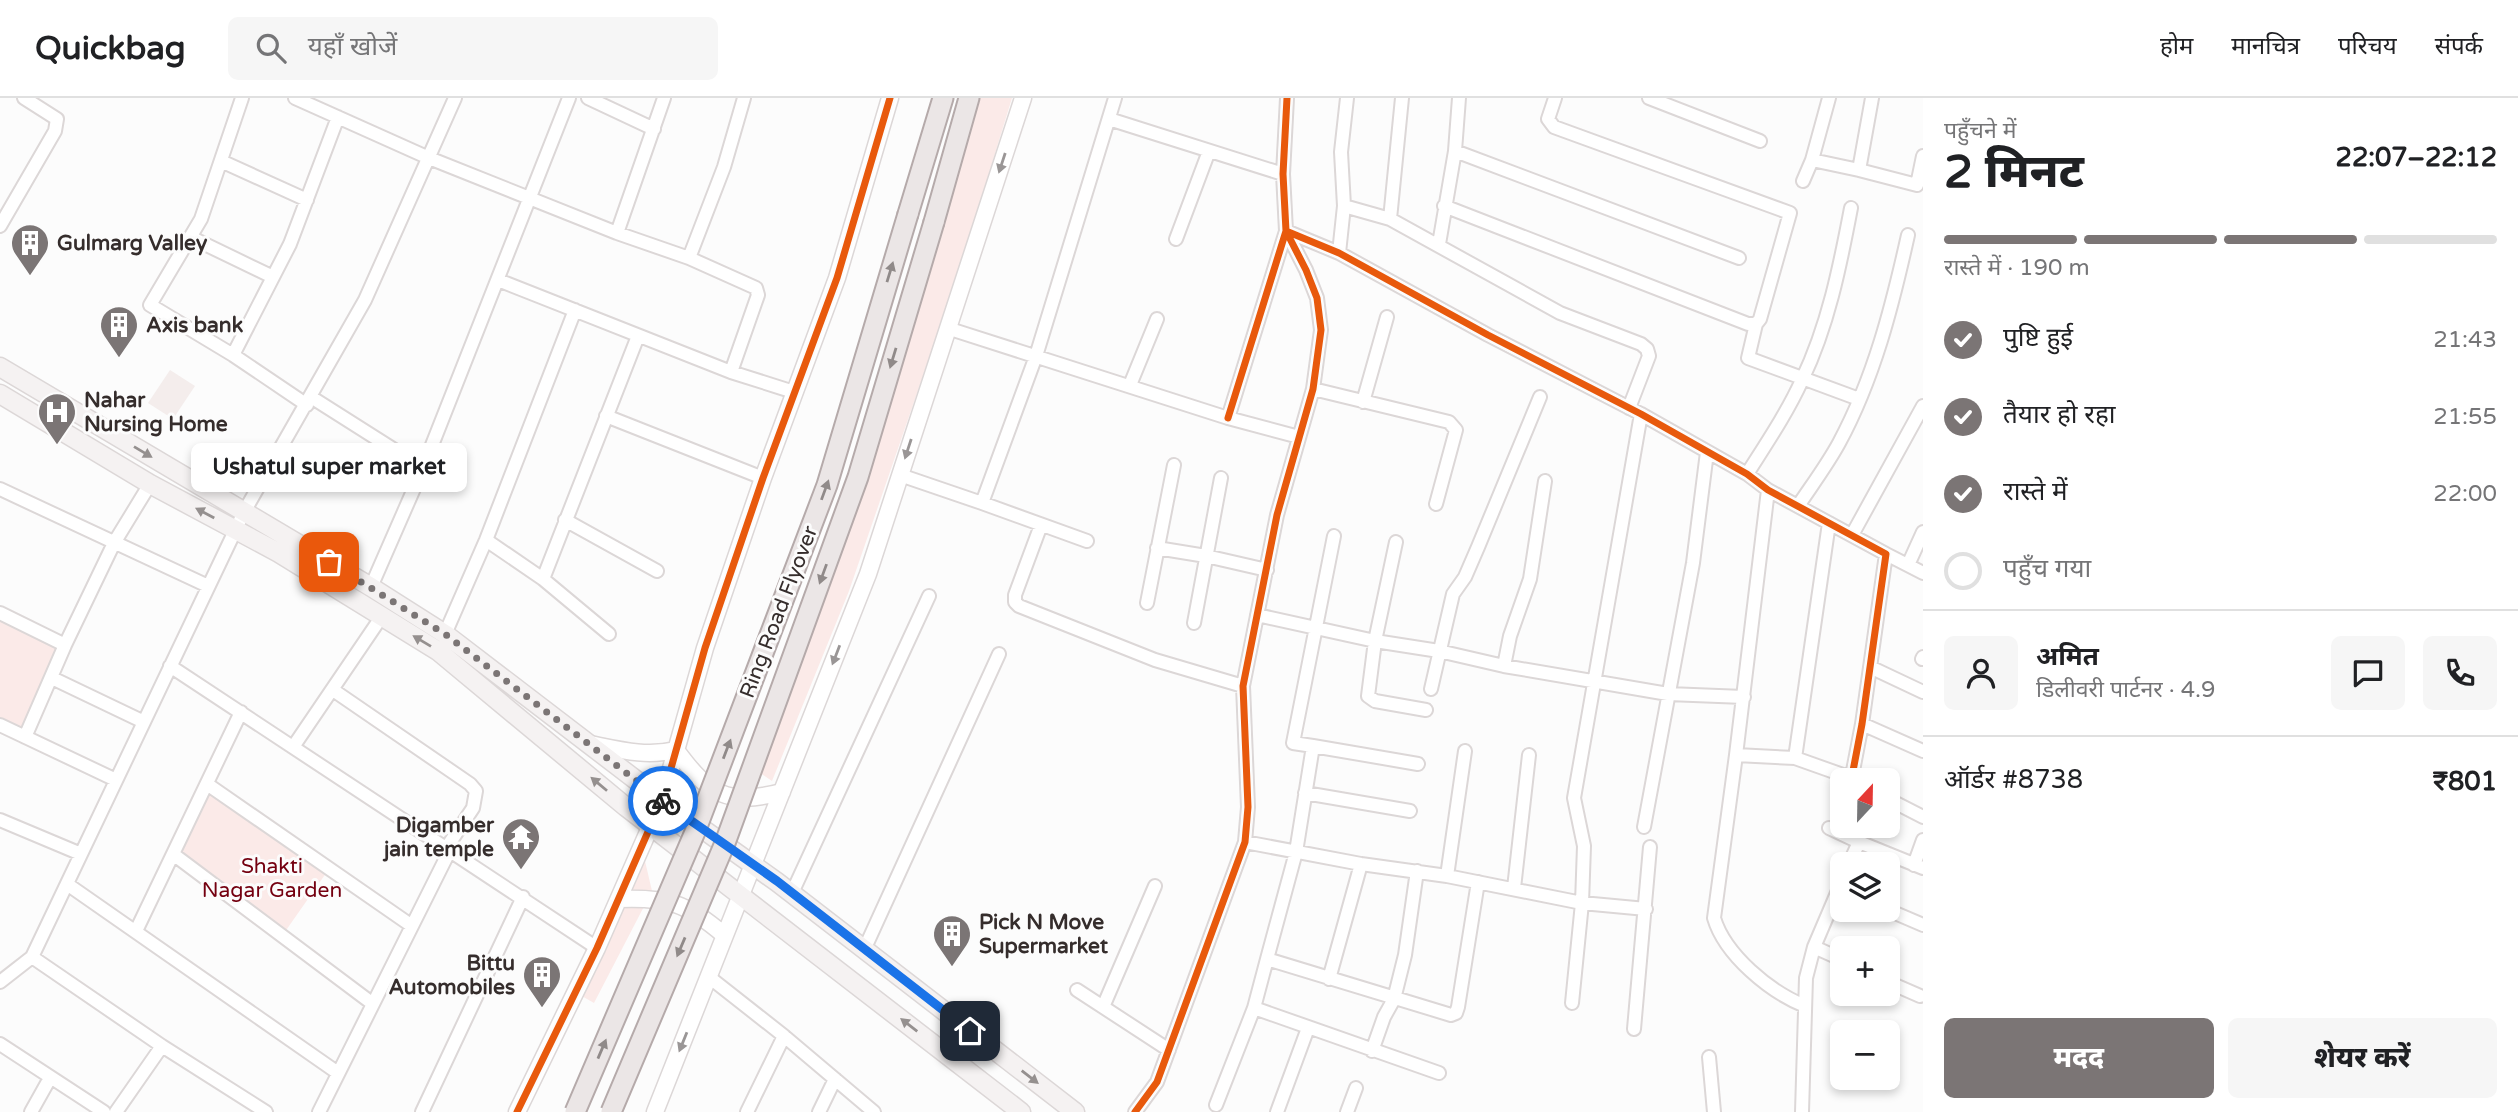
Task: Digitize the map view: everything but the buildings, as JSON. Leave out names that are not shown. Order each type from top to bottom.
[{"type":"main road","name":"Ring Road Flyover","points":[[575,1112],[695,832],[827,485],[943,98]]},
{"type":"main road","name":"Ring Road Flyover","points":[[611,1112],[725,843],[853,490],[970,98]]},
{"type":"main road","points":[[0,367],[371,587],[445,634],[662,800],[792,893],[1075,1112]]},
{"type":"main road","points":[[0,394],[150,484],[237,530],[438,651],[652,827],[1021,1112]]},
{"type":"street","points":[[0,226],[55,131],[57,119],[24,98]]},
{"type":"street","points":[[242,98],[201,219],[150,305],[423,468]]},
{"type":"street","points":[[295,98],[429,158],[617,233],[689,258],[756,288],[758,295],[731,372]]},
{"type":"street","points":[[0,982],[32,957],[244,512],[365,300],[456,98]]},
{"type":"street","points":[[371,587],[423,468],[569,98]]},
{"type":"street","points":[[588,98],[654,129]]},
{"type":"street","points":[[617,233],[664,98]]},
{"type":"street","points":[[689,258],[724,167],[744,98]]},
{"type":"street","points":[[517,1112],[597,948],[662,800],[705,648],[763,478],[837,278],[890,98]]},
{"type":"street","points":[[655,1112],[868,573],[1023,98]]},
{"type":"street","points":[[982,503],[1036,356],[1115,98]]},
{"type":"street","points":[[1228,418],[1286,231],[1283,174],[1287,98]]},
{"type":"street","points":[[1339,253],[1344,206],[1341,152],[1346,98]]},
{"type":"street","points":[[1390,219],[1402,98]]},
{"type":"street","points":[[1439,244],[1455,151],[1459,98]]},
{"type":"street","points":[[1555,98],[1548,119],[1554,127],[1790,213],[1748,358],[1859,399]]},
{"type":"street","points":[[1803,181],[1812,160],[1829,98]]},
{"type":"street","points":[[1858,170],[1872,98]]},
{"type":"street","points":[[1653,99],[1760,141]]},
{"type":"street","points":[[233,355],[290,244],[338,117]]},
{"type":"street","points":[[1109,119],[1283,174]]},
{"type":"street","points":[[1176,239],[1209,151]]},
{"type":"street","points":[[1455,151],[1739,258]]},
{"type":"street","points":[[1812,160],[1917,185],[1923,156]]},
{"type":"street","points":[[221,161],[307,200]]},
{"type":"street","points":[[1344,206],[1390,219],[1560,313],[1647,349],[1649,356],[1635,411],[1595,682],[1574,798],[1584,846],[1582,904],[1572,1003]]},
{"type":"street","points":[[1444,206],[1748,324],[1756,324]]},
{"type":"street","points":[[1747,474],[1802,380],[1823,325],[1841,262],[1851,208]]},
{"type":"street","points":[[1286,231],[1339,253],[1488,335],[1635,411],[1747,474],[1768,490],[1923,573]]},
{"type":"street","points":[[1135,1112],[1157,1082],[1245,842],[1248,807],[1243,686],[1277,514],[1313,389],[1321,330],[1317,298],[1307,270],[1286,231]]},
{"type":"street","points":[[1798,506],[1839,444],[1869,376],[1893,304],[1908,235]]},
{"type":"street","points":[[190,237],[273,277]]},
{"type":"street","points":[[498,280],[731,372],[794,392]]},
{"type":"street","points":[[445,634],[486,540],[575,310]]},
{"type":"street","points":[[1363,402],[1387,317]]},
{"type":"street","points":[[1129,385],[1157,319]]},
{"type":"street","points":[[947,328],[1228,418],[1298,437]]},
{"type":"street","points":[[543,579],[638,336]]},
{"type":"street","points":[[1313,389],[1449,422],[1454,426],[1456,430],[1436,505]]},
{"type":"street","points":[[1432,689],[1453,594],[1465,577],[1540,397]]},
{"type":"street","points":[[1852,536],[1923,406]]},
{"type":"street","points":[[606,416],[763,478]]},
{"type":"street","points":[[1644,827],[1693,563],[1707,452]]},
{"type":"street","points":[[1147,603],[1174,465]]},
{"type":"street","points":[[900,475],[1087,541]]},
{"type":"street","points":[[1194,623],[1221,478]]},
{"type":"street","points":[[1504,666],[1510,636],[1530,579],[1545,481]]},
{"type":"street","points":[[25,737],[114,543],[150,484]]},
{"type":"street","points":[[0,489],[208,586]]},
{"type":"street","points":[[1768,490],[1744,697],[1714,918],[1718,931],[1763,983],[1789,1000],[1805,1006]]},
{"type":"street","points":[[565,520],[657,571]]},
{"type":"street","points":[[1795,758],[1829,523]]},
{"type":"street","points":[[1041,525],[1015,595],[1015,602],[1019,606],[1155,660],[1243,686]]},
{"type":"street","points":[[1908,565],[1923,532]]},
{"type":"street","points":[[1334,536],[1293,743],[1418,764]]},
{"type":"street","points":[[486,540],[543,579],[609,634]]},
{"type":"street","points":[[1396,542],[1375,641],[1368,696],[1375,701],[1426,710]]},
{"type":"street","points":[[1157,548],[1268,570]]},
{"type":"street","points":[[1856,768],[1886,554]]},
{"type":"street","points":[[792,893],[929,596]]},
{"type":"street","points":[[0,613],[65,645]]},
{"type":"street","points":[[1257,615],[1375,641],[1595,682],[1668,694],[1744,697]]},
{"type":"street","points":[[293,747],[382,616]]},
{"type":"street","points":[[864,950],[999,654]]},
{"type":"street","points":[[170,666],[597,948]]},
{"type":"street","points":[[1870,667],[1923,692]]},
{"type":"street","points":[[52,678],[144,722]]},
{"type":"street","points":[[319,1112],[448,849],[473,808],[476,791],[470,784],[333,691]]},
{"type":"street","points":[[136,932],[241,712]]},
{"type":"street","points":[[1862,724],[1923,751]]},
{"type":"street","points":[[0,725],[116,780]]},
{"type":"street","points":[[588,744],[637,753],[659,754],[676,750]]},
{"type":"street","points":[[1216,1105],[1254,1008],[1267,960],[1296,852],[1313,746]]},
{"type":"street","points":[[676,750],[697,779],[723,794],[752,799],[782,792]]},
{"type":"street","points":[[1447,876],[1465,751]]},
{"type":"street","points":[[1514,888],[1529,755]]},
{"type":"street","points":[[1736,755],[1795,758],[1830,770]]},
{"type":"street","points":[[207,784],[412,926]]},
{"type":"street","points":[[1305,793],[1410,811]]},
{"type":"street","points":[[1900,805],[1923,817]]},
{"type":"street","points":[[0,820],[81,854]]},
{"type":"street","points":[[1829,828],[1919,867],[1923,840]]},
{"type":"street","points":[[1245,842],[1361,864],[1514,888],[1582,904],[1646,909]]},
{"type":"street","points":[[1854,852],[1858,842]]},
{"type":"street","points":[[1634,1029],[1650,847]]},
{"type":"street","points":[[173,854],[373,1004]]},
{"type":"street","points":[[1329,979],[1361,864]]},
{"type":"street","points":[[1372,1051],[1384,1017],[1394,999],[1405,955],[1417,871]]},
{"type":"street","points":[[1267,960],[1451,1016],[1456,1013],[1478,882]]},
{"type":"street","points":[[67,884],[338,1073]]},
{"type":"street","points":[[1103,1007],[1155,886]]},
{"type":"street","points":[[422,1112],[523,897]]},
{"type":"street","points":[[619,900],[648,898],[679,904],[707,920],[724,935]]},
{"type":"street","points":[[1802,1112],[1806,978],[1814,947],[1830,911]]},
{"type":"street","points":[[1900,915],[1923,925]]},
{"type":"street","points":[[1814,947],[1830,954]]},
{"type":"street","points":[[32,957],[162,1046],[267,1112]]},
{"type":"street","points":[[709,977],[874,1112]]},
{"type":"street","points":[[1900,987],[1920,996]]},
{"type":"street","points":[[1077,990],[1169,1051]]},
{"type":"street","points":[[1254,1008],[1438,1073]]},
{"type":"street","points":[[1277,1112],[1308,1028]]},
{"type":"street","points":[[747,1112],[784,1037]]},
{"type":"street","points":[[0,1044],[104,1112]]},
{"type":"street","points":[[116,1112],[162,1046]]},
{"type":"street","points":[[1709,1057],[1714,1112]]},
{"type":"street","points":[[31,1112],[50,1078]]},
{"type":"street","points":[[819,1112],[835,1079]]},
{"type":"street","points":[[1347,1112],[1356,1088]]},
{"type":"shaded area","points":[[170,370],[195,386],[173,419],[148,403]]},
{"type":"green space","points":[[979,98],[1012,98],[959,271],[849,591],[772,781],[757,771],[935,244]]},
{"type":"green space","points":[[0,613],[65,645],[25,737],[0,725]]},
{"type":"green space","name":"Shakti Nagar Garden","points":[[207,784],[329,869],[282,936],[173,854]]},
{"type":"green space","points":[[645,861],[652,891],[594,1003],[580,995]]},
{"type":"cycle path","points":[[517,1112],[597,948],[662,800],[705,648],[763,478],[837,278],[890,98]]},
{"type":"cycle path","points":[[1135,1112],[1157,1082],[1245,842],[1248,807],[1243,686],[1277,515],[1313,389],[1321,330],[1317,298],[1286,231],[1283,174],[1287,98]]},
{"type":"cycle path","points":[[1228,418],[1286,231],[1339,253],[1488,335],[1641,414],[1747,474],[1768,490],[1886,554],[1854,768]]},
{"type":"way so far","points":[[329,562],[445,634],[663,801]]},
{"type":"place","name":"Gulmarg Valley","points":[[30,277]]},
{"type":"place","name":"Axis bank","points":[[119,359]]},
{"type":"place","name":"Nahar Nursing Home","points":[[57,446]]},
{"type":"place","name":"Ushatul super market","points":[[329,562]]},
{"type":"place","name":"Digamber jain temple","points":[[521,871]]},
{"type":"place","name":"Pick N Move Supermarket","points":[[952,968]]},
{"type":"place","name":"Bittu Automobiles","points":[[542,1009]]},
{"type":"route","points":[[663,801],[777,881],[970,1031]]}]
